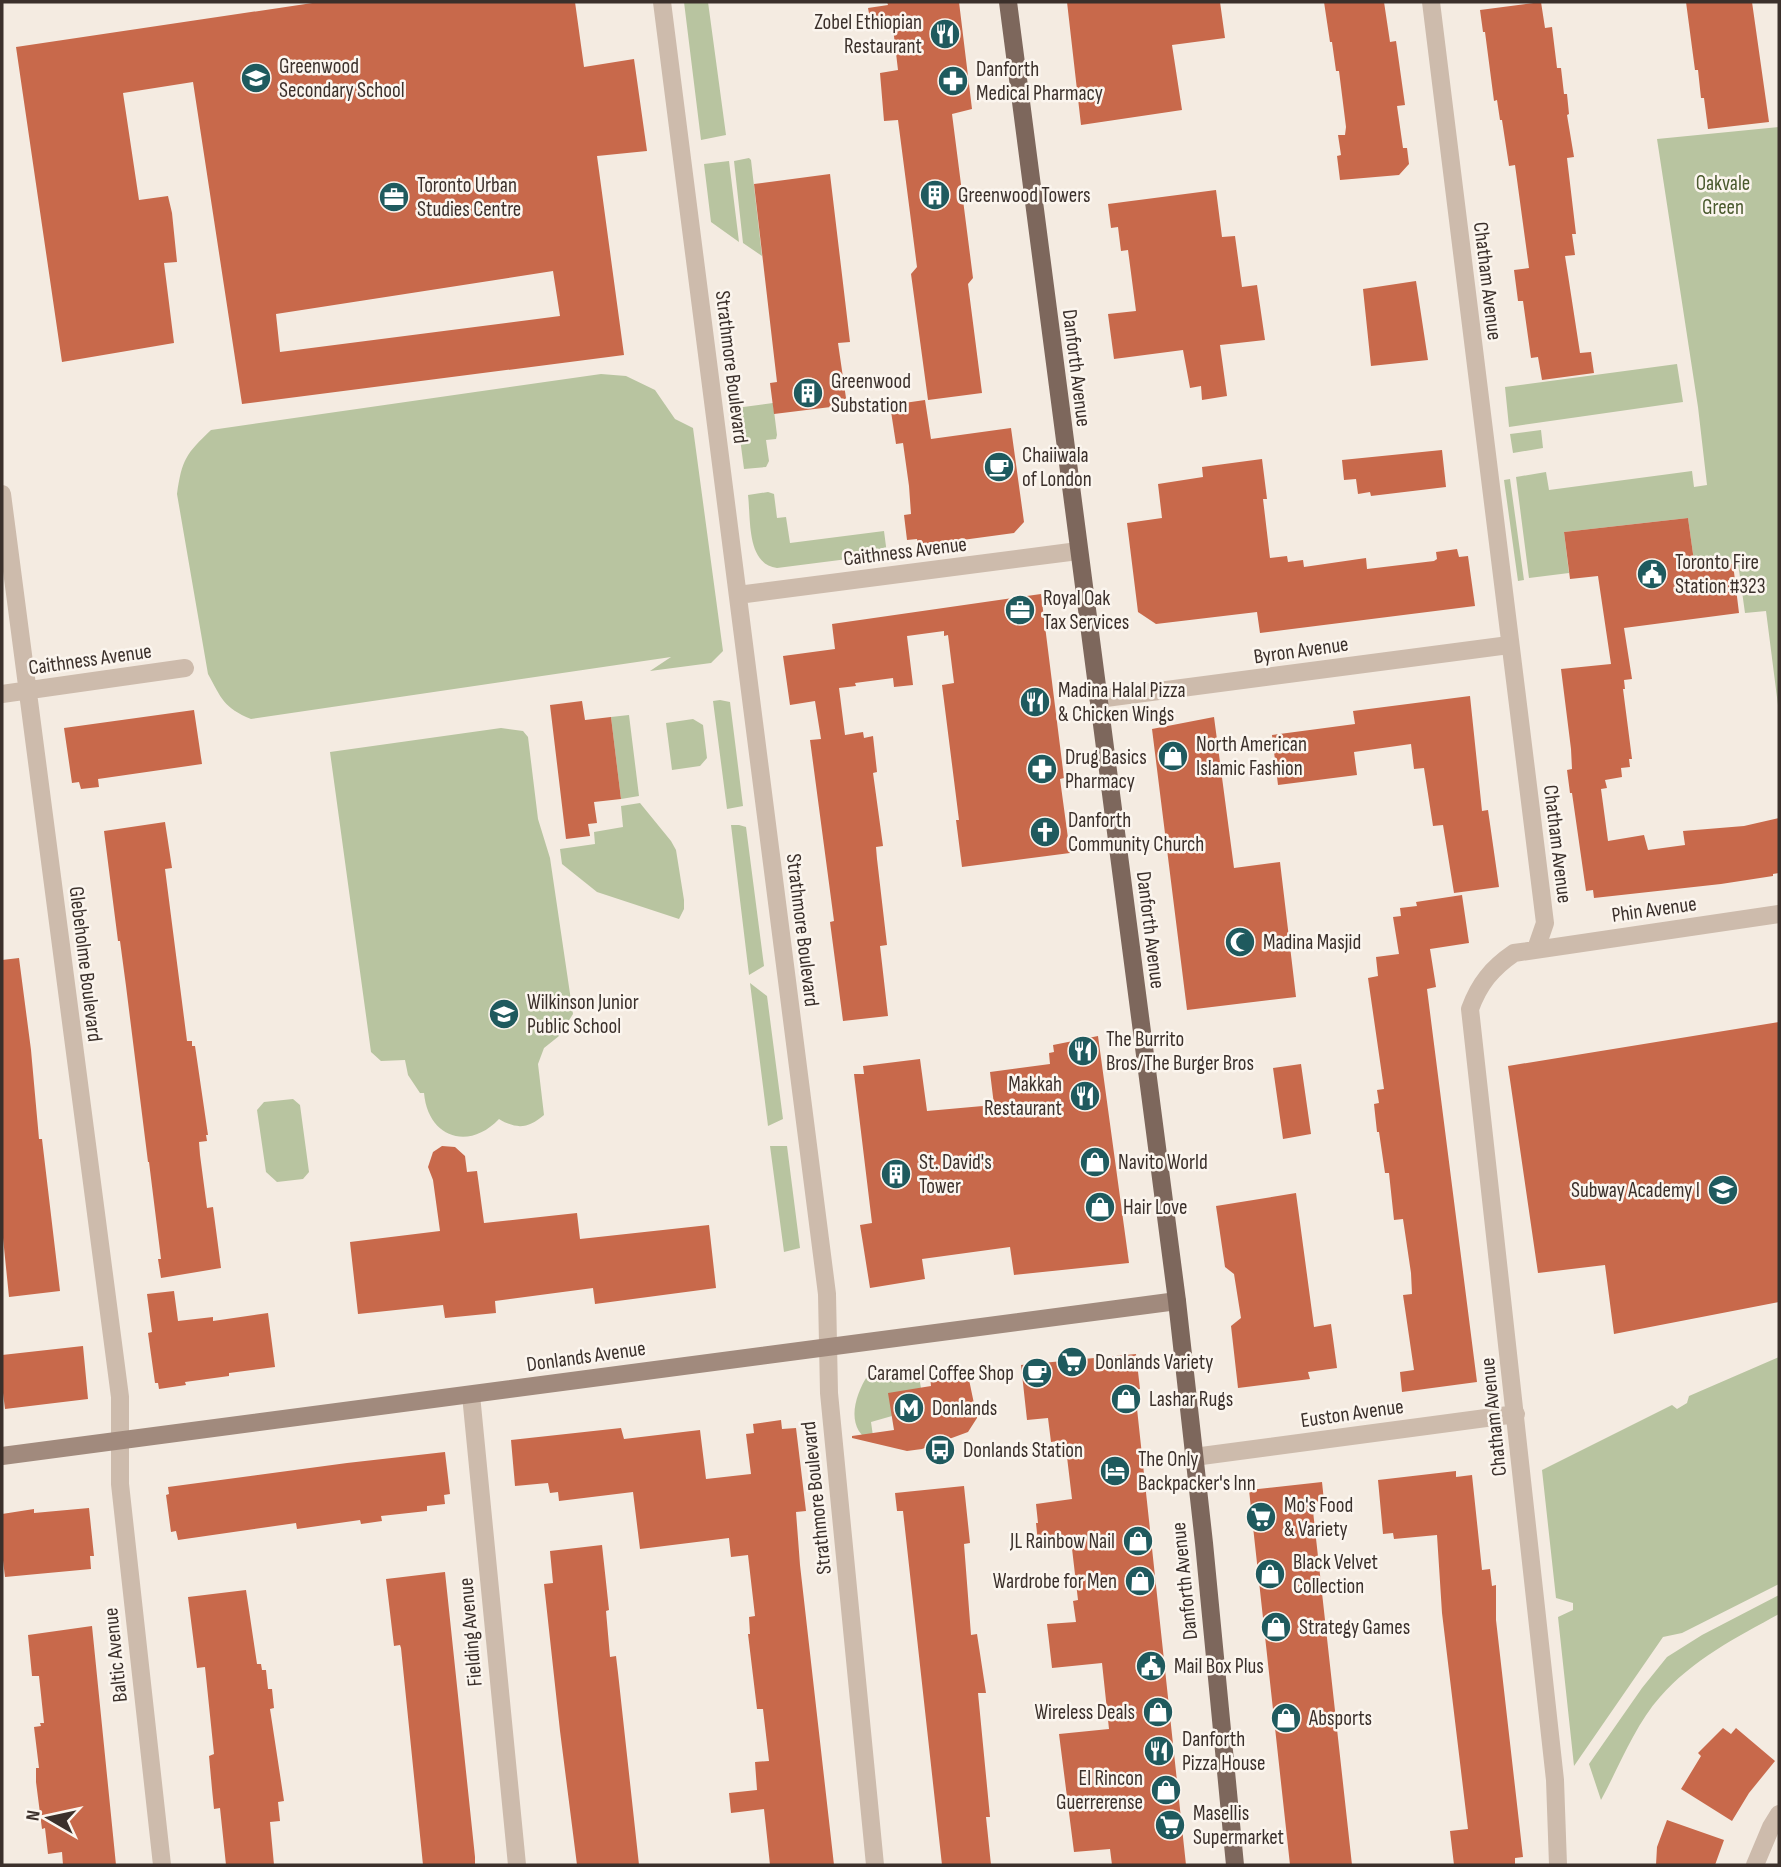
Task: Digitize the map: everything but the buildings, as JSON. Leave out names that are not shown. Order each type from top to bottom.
[{"type":"main road","name":"Danforth Avenue","points":[[1008,2],[1177,1301],[1235,1865]]},
{"type":"street","name":"Strathmore Boulevard","points":[[662,2],[827,1294],[829,1393],[875,1865]]},
{"type":"street","name":"Chatham Avenue","points":[[1431,2],[1545,923],[1536,949],[1514,953],[1496,965],[1477,989],[1471,1009],[1555,1780],[1558,1865]]},
{"type":"street","name":"Glebeholme Boulevard","points":[[2,494],[120,1396],[119,1440]]},
{"type":"street","name":"Caithness Avenue","points":[[738,595],[1078,551]]},
{"type":"street","name":"Byron Avenue","points":[[1098,699],[1510,645]]},
{"type":"street","name":"Caithness Avenue","points":[[2,694],[186,668]]},
{"type":"street","name":"Phin Avenue","points":[[1536,949],[1779,914]]},
{"type":"street","name":"Donlands Avenue","points":[[2,1456],[1177,1301]]},
{"type":"street","name":"Fielding Avenue","points":[[471,1395],[506,1778],[517,1865]]},
{"type":"street","name":"Euston Avenue","points":[[1194,1457],[1516,1414]]},
{"type":"street","name":"Baltic Avenue","points":[[119,1440],[120,1484],[162,1865]]},
{"type":"street","points":[[1755,1865],[1762,1845],[1779,1814]]},
{"type":"green space","points":[[684,2],[708,2],[726,135],[701,140]]},
{"type":"green space","name":"Oakvale Green","points":[[1779,127],[1779,713],[1766,611],[1745,613],[1738,563],[1695,568],[1688,518],[1564,532],[1569,573],[1529,578],[1516,477],[1546,472],[1549,490],[1692,471],[1694,487],[1707,485],[1698,407],[1657,139]]},
{"type":"green space","points":[[749,158],[762,256],[743,243],[734,161]]},
{"type":"green space","points":[[729,161],[739,242],[711,222],[704,164]]},
{"type":"green space","points":[[1677,364],[1683,402],[1509,427],[1505,387]]},
{"type":"green space","points":[[601,374],[626,376],[655,390],[675,419],[693,428],[723,651],[711,663],[650,671],[671,657],[251,719],[235,711],[224,701],[208,674],[177,494],[186,458],[211,430]]},
{"type":"green space","points":[[773,403],[777,435],[776,439],[766,440],[769,461],[766,467],[744,469],[736,408]]},
{"type":"green space","points":[[1541,430],[1543,448],[1513,453],[1510,434]]},
{"type":"green space","points":[[1510,479],[1524,580],[1518,581],[1504,480]]},
{"type":"green space","points":[[768,492],[774,494],[777,518],[786,517],[790,543],[884,531],[887,554],[777,568],[767,565],[760,558],[752,539],[748,495]]},
{"type":"green space","points":[[713,701],[730,702],[743,806],[727,809]]},
{"type":"green space","points":[[629,715],[639,796],[621,799],[611,717]]},
{"type":"green space","points":[[693,719],[703,725],[707,758],[700,766],[672,770],[666,723]]},
{"type":"green space","points":[[501,728],[523,731],[528,737],[538,819],[550,858],[573,1014],[559,1036],[544,1048],[538,1064],[544,1115],[523,1126],[512,1125],[499,1119],[475,1135],[463,1137],[452,1135],[433,1121],[424,1093],[420,1093],[408,1075],[405,1060],[381,1061],[371,1052],[330,752]]},
{"type":"green space","points":[[640,803],[676,850],[684,900],[684,909],[679,919],[597,892],[562,864],[560,849],[595,844],[594,832],[623,827],[621,806]]},
{"type":"green space","points":[[731,825],[746,827],[764,966],[749,975]]},
{"type":"green space","points":[[750,983],[767,996],[783,1119],[768,1126]]},
{"type":"green space","points":[[293,1099],[300,1105],[309,1172],[303,1179],[277,1182],[266,1172],[257,1110],[264,1102]]},
{"type":"green space","points":[[770,1146],[787,1146],[800,1248],[784,1252]]},
{"type":"green space","points":[[1779,1357],[1779,1584],[1682,1633],[1663,1637],[1574,1766],[1558,1617],[1573,1610],[1573,1603],[1556,1598],[1542,1470],[1672,1405],[1677,1409],[1687,1403],[1689,1396]]},
{"type":"green space","points":[[868,1375],[919,1377],[921,1388],[892,1416],[871,1422],[874,1443],[858,1430],[854,1412]]},
{"type":"green space","points":[[1779,1595],[1779,1614],[1701,1661],[1660,1697],[1635,1733],[1601,1800],[1589,1764],[1667,1657],[1702,1635]]},
{"type":"place","name":"Zobel Ethiopian Restaurant","points":[[945,34]]},
{"type":"place","name":"Greenwood Secondary School","points":[[256,78]]},
{"type":"place","name":"Danforth Medical Pharmacy","points":[[953,81]]},
{"type":"place","name":"Greenwood Towers","points":[[935,195]]},
{"type":"place","name":"Toronto Urban Studies Centre","points":[[394,197]]},
{"type":"place","name":"Greenwood Substation","points":[[808,393]]},
{"type":"place","name":"Chaiiwala of London","points":[[999,467]]},
{"type":"place","name":"Toronto Fire Station #323","points":[[1652,574]]},
{"type":"place","name":"Royal Oak Tax Services","points":[[1020,610]]},
{"type":"place","name":"Madina Halal Pizza & Chicken Wings","points":[[1035,702]]},
{"type":"place","name":"North American Islamic Fashion","points":[[1173,756]]},
{"type":"place","name":"Drug Basics Pharmacy","points":[[1042,769]]},
{"type":"place","name":"Danforth Community Church","points":[[1045,832]]},
{"type":"place","name":"Madina Masjid","points":[[1240,942]]},
{"type":"place","name":"Wilkinson Junior Public School","points":[[504,1014]]},
{"type":"place","name":"The Burrito Bros/The Burger Bros","points":[[1083,1051]]},
{"type":"place","name":"Makkah Restaurant","points":[[1085,1096]]},
{"type":"place","name":"Navito World","points":[[1095,1162]]},
{"type":"place","name":"St. David's Tower","points":[[896,1174]]},
{"type":"place","name":"Subway Academy I","points":[[1723,1190]]},
{"type":"place","name":"Hair Love","points":[[1100,1207]]},
{"type":"place","name":"Donlands Variety","points":[[1072,1362]]},
{"type":"place","name":"Caramel Coffee Shop","points":[[1037,1373]]},
{"type":"place","name":"Lashar Rugs","points":[[1126,1399]]},
{"type":"place","name":"Donlands","points":[[909,1408]]},
{"type":"place","name":"Donlands Station","points":[[940,1450]]},
{"type":"place","name":"The Only Backpacker's Inn","points":[[1115,1471]]},
{"type":"place","name":"Mo's Food & Variety","points":[[1261,1517]]},
{"type":"place","name":"JL Rainbow Nail","points":[[1138,1541]]},
{"type":"place","name":"Black Velvet Collection","points":[[1270,1574]]},
{"type":"place","name":"Wardrobe for Men","points":[[1140,1581]]},
{"type":"place","name":"Strategy Games","points":[[1276,1627]]},
{"type":"place","name":"Mail Box Plus","points":[[1151,1666]]},
{"type":"place","name":"Wireless Deals","points":[[1158,1712]]},
{"type":"place","name":"Absports","points":[[1286,1718]]},
{"type":"place","name":"Danforth Pizza House","points":[[1159,1751]]},
{"type":"place","name":"El Rincon Guerrerense","points":[[1166,1790]]},
{"type":"place","name":"Masellis Supermarket","points":[[1170,1825]]}]
